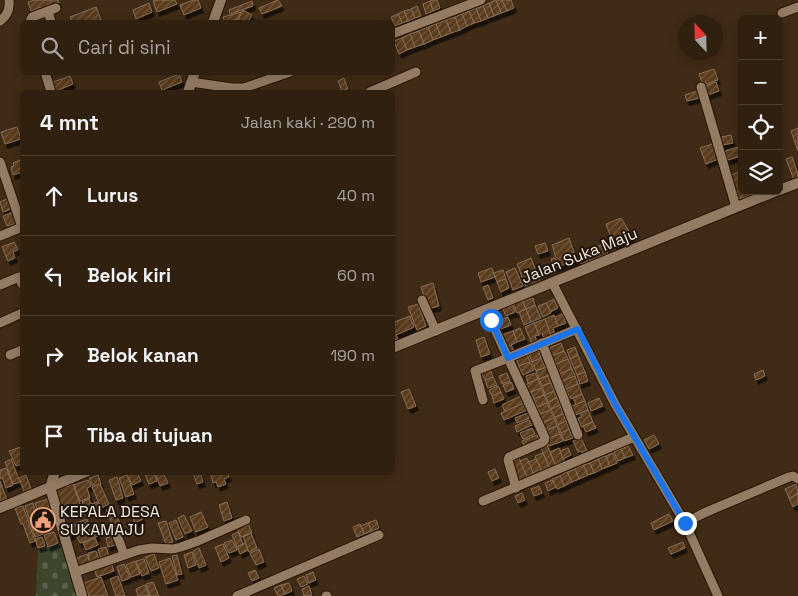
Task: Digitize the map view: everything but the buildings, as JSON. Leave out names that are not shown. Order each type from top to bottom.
[{"type":"street","points":[[0,21],[7,14],[10,0]]},
{"type":"street","points":[[214,20],[221,0]]},
{"type":"street","points":[[395,33],[481,0]]},
{"type":"street","points":[[782,13],[798,6]]},
{"type":"street","points":[[31,20],[32,17],[52,10],[51,20]]},
{"type":"street","points":[[375,90],[416,72]]},
{"type":"street","points":[[46,75],[50,90]]},
{"type":"street","points":[[189,90],[193,77],[232,88],[244,88],[281,75]]},
{"type":"street","points":[[701,87],[736,207]]},
{"type":"street","points":[[0,162],[20,221]]},
{"type":"street","name":"Jalan Suka Maju","points":[[783,189],[798,182]]},
{"type":"street","name":"Jalan Suka Maju","points":[[395,347],[768,195]]},
{"type":"street","points":[[0,236],[20,228]]},
{"type":"street","points":[[0,285],[19,276],[20,279]]},
{"type":"street","points":[[552,282],[578,329],[615,404],[685,523],[718,596]]},
{"type":"street","points":[[422,300],[436,331]]},
{"type":"street","points":[[486,310],[545,438],[541,443],[508,457],[516,488]]},
{"type":"street","points":[[0,323],[20,314]]},
{"type":"street","points":[[483,400],[475,372],[578,329]]},
{"type":"street","points":[[542,343],[578,435]]},
{"type":"street","points":[[10,355],[20,351]]},
{"type":"street","points":[[483,501],[634,437]]},
{"type":"street","points":[[54,475],[50,487],[82,596]]},
{"type":"street","points":[[0,508],[79,475]]},
{"type":"street","points":[[685,523],[789,477],[793,476],[798,479]]},
{"type":"street","points":[[75,572],[124,554],[152,548],[161,550],[181,547],[246,520]]},
{"type":"street","points":[[115,530],[124,554]]},
{"type":"street","points":[[237,596],[379,535]]},
{"type":"green space","points":[[62,542],[80,596],[36,596],[38,550]]},
{"type":"place","name":"KEPALA DESA SUKAMAJU","points":[[43,520]]},
{"type":"route","points":[[491,320],[508,358],[578,329],[615,404],[685,523]]}]
